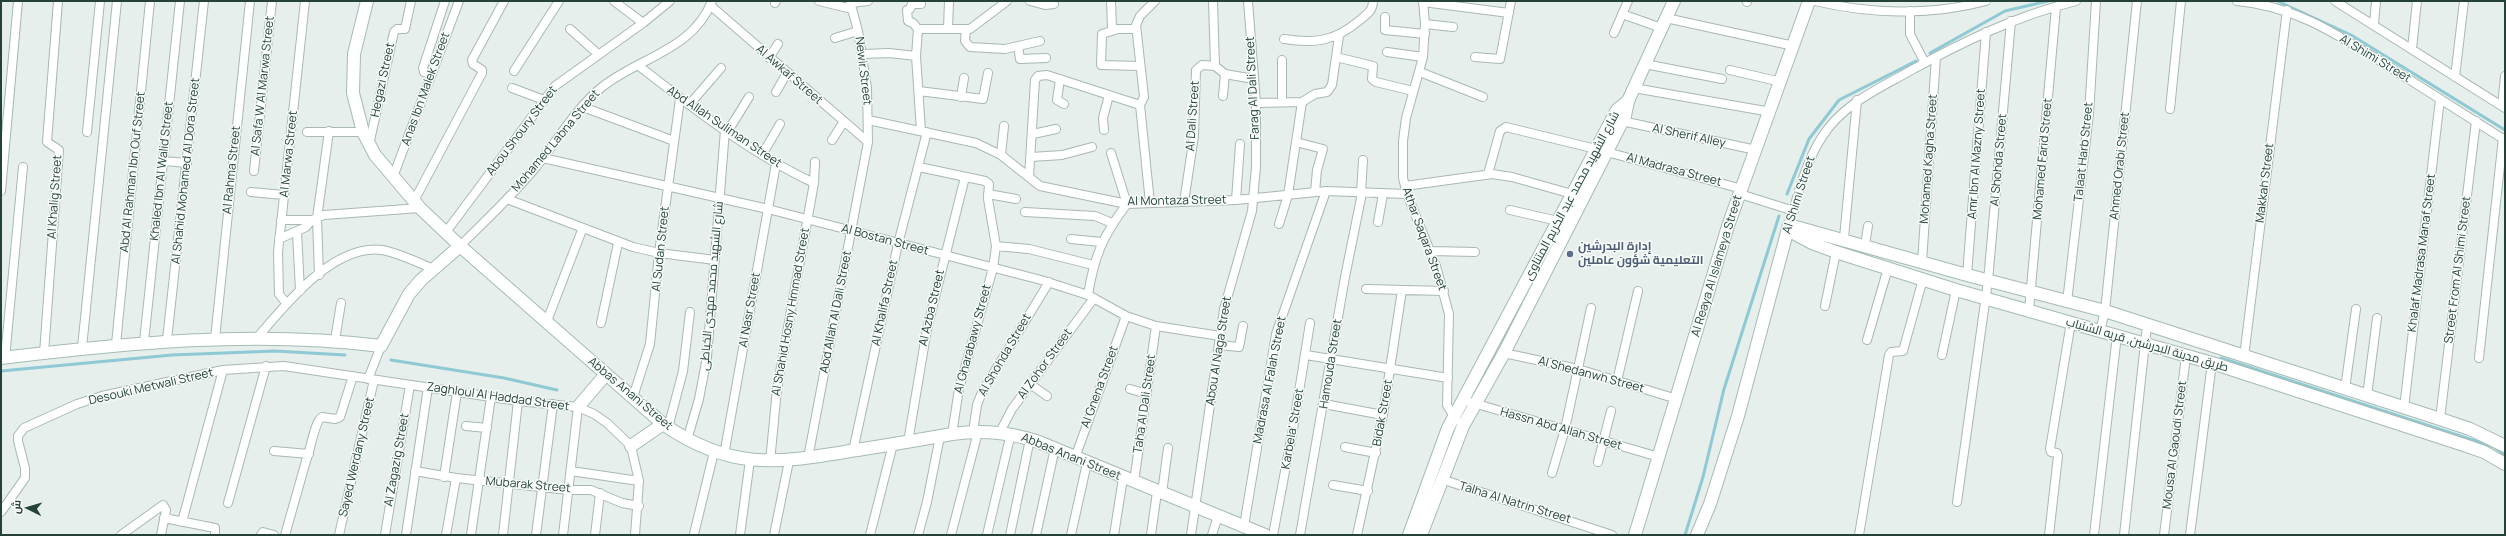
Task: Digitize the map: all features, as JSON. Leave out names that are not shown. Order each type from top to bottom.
[{"type":"street","points":[[1,191],[18,1]]},
{"type":"street","name":"Al Khalig Street","points":[[44,353],[59,150],[46,142],[58,1]]},
{"type":"street","points":[[87,132],[100,1]]},
{"type":"street","points":[[82,348],[117,1]]},
{"type":"street","name":"Abd Al Rahman Ibn Ouf Street","points":[[116,344],[150,1]]},
{"type":"street","name":"Khaled Ibn Al Walid Street","points":[[144,342],[180,1]]},
{"type":"street","name":"Al Shahid Mohamed Al Dora Street","points":[[167,340],[204,1]]},
{"type":"street","name":"Al Rahma Street","points":[[215,339],[250,1]]},
{"type":"street","name":"Al Safa W Al Marwa Street","points":[[254,171],[272,1]]},
{"type":"street","name":"Al Marwa Street","points":[[287,304],[281,298],[278,289],[279,239],[305,1]]},
{"type":"street","name":"Abbas Anani Street","points":[[367,1],[354,54],[352,74],[354,100],[363,132],[369,145],[393,177],[417,205],[460,246],[632,397],[666,426],[687,440],[719,453],[750,460],[770,462],[789,461],[952,434],[975,432],[1005,433],[1030,439],[1055,448],[1087,463],[1265,535]]},
{"type":"street","name":"Hegazi Street","points":[[369,145],[394,32],[397,29],[405,29],[412,1]]},
{"type":"street","points":[[432,74],[424,72],[423,68],[445,1]]},
{"type":"street","name":"Anas Ibn Malek Street","points":[[393,177],[459,1]]},
{"type":"street","points":[[281,220],[315,219],[417,205],[482,73],[482,70],[473,64],[472,60],[504,1]]},
{"type":"street","points":[[514,71],[559,1]]},
{"type":"street","points":[[614,1],[643,23]]},
{"type":"street","name":"Abou Shoury Street","points":[[446,232],[544,100],[562,80],[643,23],[670,1]]},
{"type":"street","points":[[819,1],[851,4],[868,1]]},
{"type":"street","points":[[948,29],[949,1]]},
{"type":"street","points":[[921,4],[912,4],[910,9],[907,10],[908,22],[913,23],[920,28],[966,29],[975,27],[1007,1]]},
{"type":"street","points":[[1030,1],[1045,5],[1054,4]]},
{"type":"street","points":[[1111,1],[1111,27],[1115,30]]},
{"type":"street","points":[[1150,203],[1140,105],[1144,97],[1136,20],[1155,1]]},
{"type":"street","points":[[1213,1],[1215,66],[1225,74],[1254,79]]},
{"type":"street","name":"Farag Al Dali Street","points":[[1248,1],[1256,103],[1254,199]]},
{"type":"street","points":[[1284,39],[1312,41],[1339,36],[1370,12],[1373,1]]},
{"type":"street","points":[[1475,57],[1500,59],[1511,1]]},
{"type":"street","points":[[1614,33],[1628,1]]},
{"type":"street","points":[[1645,64],[1647,47],[1666,1]]},
{"type":"street","points":[[1628,101],[1674,1]]},
{"type":"street","name":"Al Reaya Al Islameya Street","points":[[1635,535],[1728,226],[1771,112],[1809,1]]},
{"type":"street","points":[[1815,1],[1860,9],[1910,11],[1956,8],[1986,1]]},
{"type":"street","name":"Al Shimi Street","points":[[1697,535],[1710,504],[1738,416],[1789,227],[1807,167],[1822,136],[1844,110],[1857,100],[1936,57],[2011,21],[2076,1]]},
{"type":"street","name":"Talaat Harb Street","points":[[2067,302],[2089,114],[2096,1]]},
{"type":"street","name":"Ahmed Orabi Street","points":[[2100,331],[2105,311],[2137,1]]},
{"type":"street","points":[[2170,109],[2181,1]]},
{"type":"street","name":"Al Shimi Street","points":[[2236,1],[2258,3],[2287,10],[2313,22],[2504,139]]},
{"type":"street","points":[[2335,1],[2374,24],[2503,107],[2505,76]]},
{"type":"street","points":[[2374,24],[2376,1]]},
{"type":"street","points":[[2412,49],[2417,1]]},
{"type":"street","points":[[2455,77],[2464,1]]},
{"type":"street","points":[[1423,2],[1509,13]]},
{"type":"street","name":"Athar Saqara Street","points":[[1423,2],[1425,24],[1423,57],[1420,72],[1413,91],[1403,142],[1406,190],[1431,251],[1444,291],[1449,314],[1447,405],[1453,417]]},
{"type":"street","name":"Al Awkaf Street","points":[[711,3],[769,58],[843,123],[868,142]]},
{"type":"street","name":"Mohamed Labna Street","points":[[460,246],[507,199],[543,158],[583,107],[610,81],[639,66],[686,38],[702,21],[711,3]]},
{"type":"street","name":"Newir Street","points":[[851,4],[863,54],[868,120],[868,142]]},
{"type":"street","name":"Mohamed Farid Street","points":[[2029,310],[2032,293],[2056,7]]},
{"type":"street","name":"Makkah Street","points":[[2244,357],[2287,10]]},
{"type":"street","points":[[1910,11],[1910,34],[1925,63]]},
{"type":"street","points":[[1622,14],[1656,26]]},
{"type":"street","points":[[1385,17],[1385,30],[1425,34]]},
{"type":"street","points":[[1666,18],[1794,46]]},
{"type":"street","name":"Al Shohda Street","points":[[1957,502],[1988,281],[2011,21]]},
{"type":"street","points":[[1425,24],[1453,27]]},
{"type":"street","name":"Al Khalifa Street","points":[[853,451],[898,244],[919,167],[924,131],[916,56],[920,28]]},
{"type":"street","points":[[570,29],[598,54]]},
{"type":"street","points":[[966,29],[965,41],[970,48],[993,50],[1040,41]]},
{"type":"street","points":[[1136,29],[1115,30],[1102,34],[1101,65],[1140,66]]},
{"type":"street","points":[[835,38],[858,31]]},
{"type":"street","name":"Amr Ibn Al Mazny Street","points":[[1967,275],[1986,32]]},
{"type":"street","points":[[1256,103],[1282,101],[1302,102],[1330,89],[1339,36]]},
{"type":"street","points":[[769,58],[778,44]]},
{"type":"street","points":[[1018,46],[1020,59],[1046,58]]},
{"type":"street","points":[[1387,52],[1423,57]]},
{"type":"street","points":[[863,54],[889,53],[916,56]]},
{"type":"street","points":[[1336,57],[1372,66],[1372,80],[1376,82],[1413,91]]},
{"type":"street","name":"Mohamed Kagha Street","points":[[1922,262],[1936,57]]},
{"type":"street","points":[[1282,60],[1282,101]]},
{"type":"street","points":[[1645,64],[1722,79]]},
{"type":"street","name":"Al Dali Street","points":[[1184,202],[1194,136],[1196,70],[1202,65],[1215,66]]},
{"type":"street","name":"Abd Allah Suliman Street","points":[[639,66],[680,99],[762,155],[776,164],[814,182]]},
{"type":"street","points":[[689,105],[720,68]]},
{"type":"street","points":[[1730,70],[1781,82]]},
{"type":"street","points":[[1420,72],[1483,97]]},
{"type":"street","points":[[776,92],[787,73]]},
{"type":"street","points":[[919,91],[961,97],[983,98],[988,73]]},
{"type":"street","points":[[1029,177],[1033,134],[1035,80],[1042,74],[1140,105]]},
{"type":"street","points":[[1223,96],[1225,74]]},
{"type":"street","points":[[961,97],[964,78]]},
{"type":"street","points":[[1060,79],[1057,101],[1064,104]]},
{"type":"street","points":[[512,88],[544,100]]},
{"type":"street","points":[[1634,88],[1771,112]]},
{"type":"street","points":[[1104,130],[1104,115],[1109,95]]},
{"type":"street","points":[[727,131],[749,97]]},
{"type":"street","name":"Al Sudan Street","points":[[632,397],[650,344],[667,187],[680,99]]},
{"type":"street","name":"Khalaf Madrasa Manaf Street","points":[[2404,408],[2440,99]]},
{"type":"street","points":[[1844,238],[1857,100]]},
{"type":"street","name":"شارع الشهيد محمد عبد الكريم المتناوى","points":[[1409,535],[1443,439],[1453,417],[1572,194],[1622,121],[1628,101]]},
{"type":"street","name":"شارع الشهيد محمد عبد الكريم المتناوى","points":[[1421,535],[1441,479],[1463,426],[1504,353],[1602,151],[1617,110],[1628,101]]},
{"type":"street","points":[[1280,224],[1288,195],[1302,102]]},
{"type":"street","points":[[583,107],[674,141]]},
{"type":"street","name":"Al Montaza Street","points":[[868,120],[976,142],[1000,155],[1047,189],[1127,204],[1254,199],[1326,191],[1383,194],[1488,174],[1512,177],[1572,194]]},
{"type":"street","name":"Al Sherif Alley","points":[[1622,121],[1756,150]]},
{"type":"street","name":"Street From Al Shimi Street","points":[[2440,419],[2476,122]]},
{"type":"street","points":[[832,140],[843,123]]},
{"type":"street","points":[[762,155],[780,124]]},
{"type":"street","points":[[1000,155],[1004,126]]},
{"type":"street","name":"Al Madrasa Street","points":[[1488,174],[1500,131],[1506,127],[1602,151],[1741,191],[1794,211]]},
{"type":"street","points":[[1033,134],[1056,129]]},
{"type":"street","points":[[318,275],[315,219],[329,131]]},
{"type":"street","name":"شارع الشهيد محمد مهدى الخياطى","points":[[687,440],[699,399],[707,357],[727,131]]},
{"type":"street","points":[[307,132],[363,132]]},
{"type":"street","points":[[2479,358],[2504,139]]},
{"type":"street","name":"Abd Allah Al Dali Street","points":[[808,458],[868,142]]},
{"type":"street","points":[[1296,142],[1323,149],[1317,170],[1315,192]]},
{"type":"street","points":[[1236,200],[1240,144]]},
{"type":"street","points":[[1031,156],[1062,155],[1092,147]]},
{"type":"street","points":[[1091,297],[1093,265],[1101,242],[1112,223],[1127,204],[1111,153]]},
{"type":"street","name":"Al Bostan Street","points":[[543,158],[768,209],[944,256],[1049,282],[1091,297],[1126,316],[1156,326],[1220,336]]},
{"type":"street","name":"Hamouda Street","points":[[1300,535],[1345,278],[1362,193],[1363,160]]},
{"type":"street","points":[[164,161],[187,163]]},
{"type":"street","name":"Al Shahid Hosny Hmmad Street","points":[[770,462],[777,389],[814,182],[815,162]]},
{"type":"street","name":"Al Nasr Street","points":[[694,534],[719,453],[776,164]]},
{"type":"street","points":[[23,167],[3,358],[116,344],[167,340],[257,338],[335,340],[381,346],[409,294],[460,246]]},
{"type":"street","points":[[919,167],[987,182],[988,194],[1016,199]]},
{"type":"street","name":"Al Azba Street","points":[[908,442],[919,366],[944,256],[965,177]]},
{"type":"street","name":"Madrasa Al Falah Street","points":[[1244,526],[1276,334],[1326,191]]},
{"type":"street","points":[[251,192],[284,195]]},
{"type":"street","name":"Al Gharabawy Street","points":[[952,434],[958,389],[993,268],[996,246],[988,194]]},
{"type":"street","points":[[1378,222],[1383,194]]},
{"type":"street","points":[[507,199],[618,243],[659,254],[715,260]]},
{"type":"street","name":"Abou Al Naga Street","points":[[1191,535],[1220,336],[1230,283],[1248,232],[1254,199]]},
{"type":"street","points":[[1510,210],[1558,221]]},
{"type":"street","points":[[1025,212],[1095,216],[1112,223]]},
{"type":"street","points":[[279,239],[297,232],[309,225],[315,219]]},
{"type":"street","points":[[1865,245],[1868,226]]},
{"type":"street","name":"طريق مدينة البدرشين, قريه الشنباب","points":[[1789,227],[1844,238],[1988,281],[2105,311],[2470,429],[2505,446]]},
{"type":"street","name":"طريق مدينة البدرشين, قريه الشنباب","points":[[1789,227],[1812,244],[1836,252],[1956,290],[2212,363],[2464,445],[2484,452],[2505,464]]},
{"type":"street","points":[[547,321],[582,230]]},
{"type":"street","points":[[297,232],[300,291]]},
{"type":"street","points":[[1071,239],[1101,242]]},
{"type":"street","points":[[601,323],[618,243]]},
{"type":"street","points":[[996,246],[1029,249],[1093,265]]},
{"type":"street","points":[[257,338],[300,291],[318,275],[350,255],[373,250],[393,253],[434,269]]},
{"type":"street","points":[[1431,251],[1475,252]]},
{"type":"street","points":[[1825,306],[1836,252]]},
{"type":"street","points":[[1867,340],[1888,268]]},
{"type":"street","points":[[1859,535],[1889,355],[1891,352],[1903,351],[1923,279]]},
{"type":"street","name":"Al Shohda Street","points":[[951,535],[975,432],[977,405],[982,392],[1049,282]]},
{"type":"street","points":[[1366,289],[1444,291]]},
{"type":"street","name":"Bidak Street","points":[[1357,535],[1368,492],[1383,415],[1402,290]]},
{"type":"street","points":[[1942,355],[1956,290]]},
{"type":"street","points":[[1617,381],[1638,291]]},
{"type":"street","name":"Al Zohor Street","points":[[1005,433],[1012,409],[1091,297]]},
{"type":"street","points":[[335,340],[341,303]]},
{"type":"street","points":[[1552,472],[1565,429],[1591,308]]},
{"type":"street","points":[[2345,389],[2356,309]]},
{"type":"street","points":[[636,535],[639,506],[639,481],[631,446],[666,426],[683,371],[690,312]]},
{"type":"street","name":"Al Gnena Street","points":[[1075,458],[1126,316]]},
{"type":"street","points":[[2367,396],[2377,318]]},
{"type":"street","points":[[2049,535],[2058,456],[2057,453],[2051,452],[2050,449],[2071,322]]},
{"type":"street","name":"Karbela' Street","points":[[1273,535],[1306,355],[1310,323]]},
{"type":"street","points":[[2124,535],[2147,325]]},
{"type":"street","name":"Taha Al Dali Street","points":[[1114,535],[1129,480],[1147,394],[1156,326]]},
{"type":"street","points":[[1219,345],[1239,347],[1243,326]]},
{"type":"street","points":[[2094,535],[2117,335]]},
{"type":"street","name":"Sayed Werdany Street","points":[[339,535],[371,379],[381,346]]},
{"type":"street","name":"Al Shedanwh Street","points":[[1504,353],[1578,369],[1676,399]]},
{"type":"street","points":[[1306,355],[1448,378]]},
{"type":"street","name":"Mousa Al Gaoudi Street","points":[[2164,535],[2186,356]]},
{"type":"street","points":[[2190,535],[2212,363]]},
{"type":"street","points":[[228,503],[266,366]]},
{"type":"street","name":"Desouki Metwali Street","points":[[1,512],[25,478],[25,468],[18,436],[24,428],[77,404],[102,396],[223,370],[266,366],[298,367],[353,376]]},
{"type":"street","points":[[182,522],[223,370]]},
{"type":"street","points":[[563,535],[578,407],[606,374]]},
{"type":"street","points":[[285,535],[309,454],[317,421],[322,417],[340,417],[353,376]]},
{"type":"street","name":"Zaghloul Al Haddad Street","points":[[353,376],[518,401],[578,407],[607,423],[631,446]]},
{"type":"street","points":[[1030,384],[1047,396]]},
{"type":"street","name":"Al Zagazig Street","points":[[385,535],[410,385]]},
{"type":"street","points":[[406,535],[428,387]]},
{"type":"street","points":[[1130,388],[1147,394]]},
{"type":"street","points":[[444,477],[456,392]]},
{"type":"street","points":[[471,535],[491,397]]},
{"type":"street","name":"Hassn Abd Allah Street","points":[[1463,400],[1659,458]]},
{"type":"street","points":[[502,535],[518,401]]},
{"type":"street","points":[[536,535],[552,404]]},
{"type":"street","points":[[1324,404],[1383,415]]},
{"type":"street","points":[[1598,462],[1611,411]]},
{"type":"street","points":[[1453,417],[1463,426]]},
{"type":"street","points":[[466,426],[487,428]]},
{"type":"street","points":[[987,535],[1005,433]]},
{"type":"street","points":[[918,535],[927,502],[940,436]]},
{"type":"street","points":[[1010,535],[1030,439]]},
{"type":"street","points":[[870,535],[893,444]]},
{"type":"street","points":[[1345,447],[1376,452]]},
{"type":"street","points":[[1036,535],[1055,448]]},
{"type":"street","points":[[1151,535],[1168,448]]},
{"type":"street","points":[[274,451],[309,454]]},
{"type":"street","points":[[740,535],[750,460]]},
{"type":"street","points":[[774,535],[789,461]]},
{"type":"street","points":[[1071,535],[1087,463]]},
{"type":"street","name":"Mubarak Street","points":[[415,471],[444,477],[480,481],[569,490],[590,490],[622,503],[639,506]]},
{"type":"street","points":[[571,471],[639,481]]},
{"type":"street","points":[[446,535],[456,478]]},
{"type":"street","name":"Talha Al Natrin Street","points":[[1441,479],[1612,535]]},
{"type":"street","points":[[1333,485],[1368,492]]},
{"type":"street","points":[[595,535],[600,493]]},
{"type":"street","points":[[121,535],[160,506],[165,507],[161,535]]},
{"type":"street","points":[[1212,535],[1218,516]]},
{"type":"street","points":[[164,518],[216,532]]},
{"type":"street","points":[[261,535],[263,532],[274,535]]},
{"type":"waterway","points":[[1930,53],[2005,11],[2048,1]]},
{"type":"waterway","points":[[2277,1],[2351,35],[2505,130]]},
{"type":"waterway","points":[[1787,194],[1809,139],[1839,100],[1916,61]]},
{"type":"waterway","points":[[1685,535],[1703,477],[1724,389],[1779,216]]},
{"type":"waterway","points":[[1,371],[172,355],[275,351],[345,355]]},
{"type":"waterway","points":[[2221,358],[2494,447],[2505,455]]},
{"type":"waterway","points":[[391,360],[504,378],[557,390]]},
{"type":"place","name":"إدارة البدرشين التعليمية شؤون عاملين","points":[[1570,254]]}]
